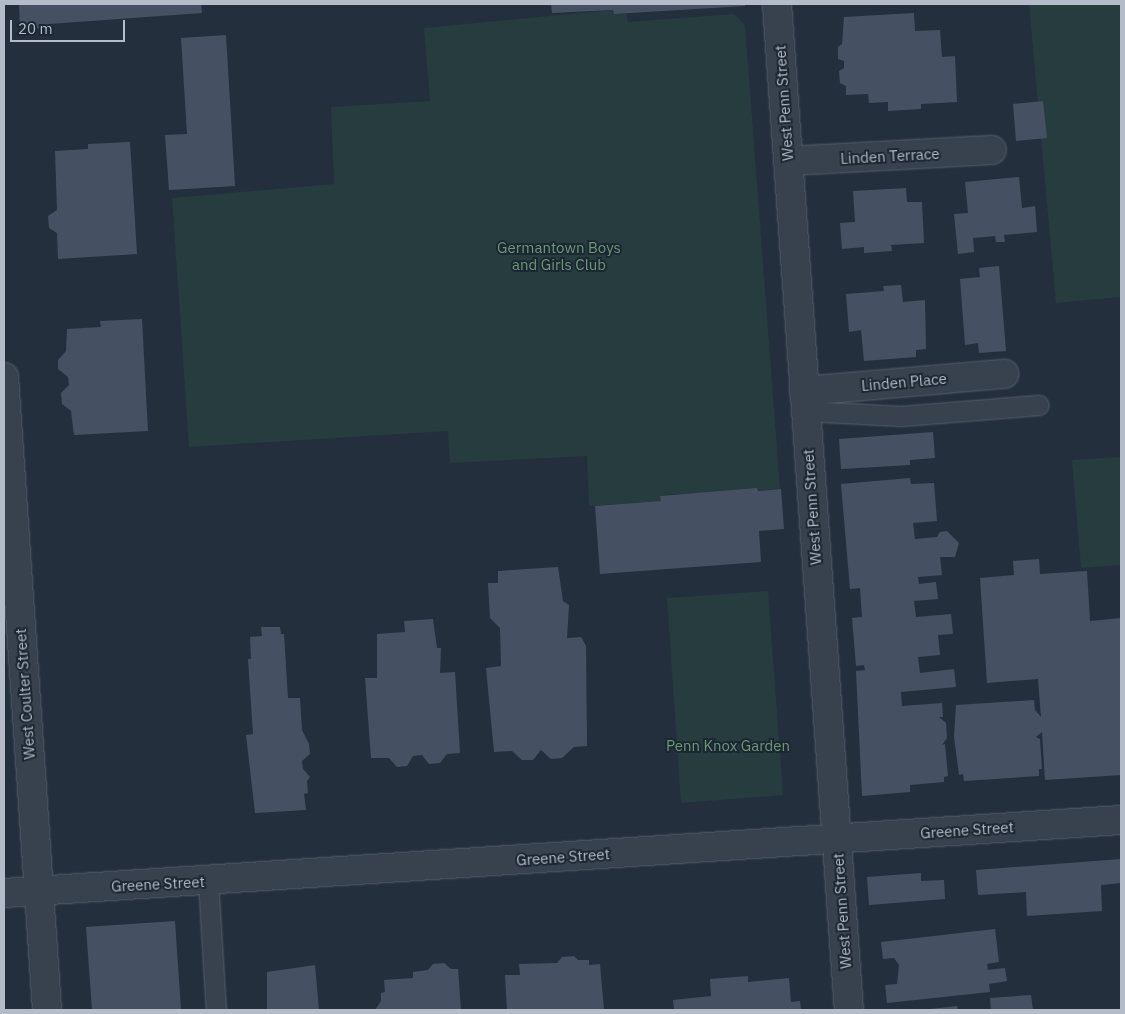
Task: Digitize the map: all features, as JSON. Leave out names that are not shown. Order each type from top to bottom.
[{"type":"street","name":"West Penn Street","points":[[777,4],[849,1010]]},
{"type":"street","name":"Linden Terrace","points":[[788,161],[992,150]]},
{"type":"street","name":"Linden Place","points":[[805,401],[1004,374]]},
{"type":"street","name":"West Coulter Street","points":[[4,377],[6,445],[47,1010]]},
{"type":"street","name":"Greene Street","points":[[4,893],[1121,820]]},
{"type":"lane","points":[[805,401],[901,416],[1040,405]]},
{"type":"lane","points":[[208,881],[216,1010]]},
{"type":"green space","points":[[1029,4],[1121,4],[1121,297],[1056,303]]},
{"type":"green space","name":"Germantown Boys and Girls Club","points":[[613,10],[614,14],[626,14],[628,22],[734,14],[745,25],[780,489],[661,495],[661,501],[589,506],[587,456],[450,463],[448,431],[189,447],[172,198],[334,184],[331,107],[430,101],[424,28]]},
{"type":"green space","points":[[1121,457],[1121,565],[1081,568],[1072,460]]},
{"type":"green space","name":"Penn Knox Garden","points":[[768,591],[783,795],[681,803],[667,598]]},
{"type":"building","points":[[19,4],[201,4],[202,13],[49,24],[49,28],[20,29]]},
{"type":"building","points":[[551,4],[745,4],[745,6],[614,14],[613,10],[552,13]]},
{"type":"building","points":[[914,13],[915,31],[940,30],[942,57],[955,56],[957,102],[921,104],[921,109],[888,111],[888,102],[869,103],[868,94],[846,95],[846,86],[840,83],[839,71],[844,68],[844,61],[838,59],[838,47],[842,44],[844,17]]},
{"type":"building","points":[[226,35],[235,186],[169,190],[165,135],[187,134],[181,38]]},
{"type":"building","points":[[1043,101],[1047,138],[1016,141],[1013,104]]},
{"type":"building","points":[[130,142],[137,254],[58,259],[57,233],[49,228],[48,216],[57,210],[55,151],[88,149],[88,144]]},
{"type":"building","points":[[1019,177],[1022,208],[1035,206],[1037,232],[1004,235],[1005,242],[996,242],[995,236],[973,238],[974,252],[958,254],[954,214],[968,213],[965,182]]},
{"type":"building","points":[[906,188],[907,202],[922,202],[924,243],[891,245],[892,251],[864,253],[864,247],[842,249],[840,223],[855,222],[853,191]]},
{"type":"building","points":[[999,266],[1006,351],[979,353],[978,343],[965,345],[960,279],[980,277],[979,268]]},
{"type":"building","points":[[901,285],[903,302],[925,300],[926,349],[916,350],[916,357],[864,361],[861,330],[849,332],[846,294],[884,291],[883,286]]},
{"type":"building","points":[[142,319],[148,431],[74,435],[71,411],[62,404],[61,393],[69,385],[68,377],[58,369],[58,360],[66,351],[67,329],[101,327],[100,321]]},
{"type":"building","points":[[933,432],[935,458],[910,460],[910,465],[841,469],[839,439]]},
{"type":"building","points":[[910,478],[911,484],[934,483],[937,521],[913,523],[915,539],[937,537],[940,532],[947,531],[959,543],[955,557],[940,557],[942,575],[918,577],[919,584],[936,582],[938,599],[914,601],[916,617],[951,614],[953,634],[938,635],[940,655],[918,657],[920,673],[954,669],[956,687],[901,692],[902,706],[942,703],[943,717],[939,717],[946,723],[947,738],[942,745],[945,744],[948,776],[944,777],[944,782],[910,785],[910,792],[862,796],[856,671],[865,670],[864,665],[856,666],[852,618],[862,617],[860,588],[850,589],[841,484]]},
{"type":"building","points":[[757,488],[758,491],[781,489],[784,529],[759,531],[761,562],[600,574],[595,506],[661,501],[660,496]]},
{"type":"building","points":[[1039,559],[1040,574],[1087,571],[1090,621],[1121,618],[1121,775],[1045,780],[1042,732],[1036,737],[1040,739],[1042,769],[1039,769],[1039,776],[964,781],[963,774],[959,775],[954,737],[956,705],[1034,700],[1035,710],[1041,717],[1038,679],[987,683],[980,578],[1014,575],[1013,561]]},
{"type":"building","points":[[558,567],[563,601],[569,605],[567,638],[581,637],[586,646],[587,746],[574,747],[562,758],[551,759],[541,750],[533,760],[522,760],[512,751],[494,752],[486,668],[501,666],[500,628],[490,618],[488,583],[498,583],[498,571]]},
{"type":"building","points":[[433,619],[437,648],[441,648],[440,673],[455,672],[460,753],[447,754],[440,763],[429,764],[422,755],[413,756],[407,766],[397,767],[389,758],[371,758],[365,678],[377,678],[377,634],[405,632],[404,621]]},
{"type":"building","points":[[261,627],[280,627],[281,634],[284,634],[288,698],[300,698],[302,730],[309,744],[310,754],[302,761],[303,769],[310,777],[307,781],[308,793],[304,794],[306,810],[255,813],[246,735],[253,734],[248,659],[251,659],[250,637],[262,636]]},
{"type":"building","points":[[1121,859],[1121,883],[1101,885],[1102,911],[1027,916],[1026,892],[978,895],[976,870]]},
{"type":"building","points":[[921,873],[921,881],[944,880],[945,899],[869,905],[867,877]]},
{"type":"building","points":[[175,921],[181,1010],[92,1010],[86,927]]},
{"type":"building","points":[[995,929],[999,962],[987,964],[988,970],[1005,968],[1007,981],[989,984],[990,992],[887,1003],[885,985],[897,984],[899,965],[894,958],[883,959],[881,942]]},
{"type":"building","points":[[574,956],[578,960],[589,960],[589,965],[600,964],[604,1010],[507,1010],[505,975],[520,975],[519,964],[557,963],[562,957]]},
{"type":"building","points":[[444,963],[451,969],[458,969],[461,1010],[375,1010],[381,1001],[381,993],[385,992],[384,980],[413,978],[413,972],[428,970],[433,964]]},
{"type":"building","points":[[315,965],[319,1010],[267,1010],[267,972]]},
{"type":"building","points":[[748,976],[748,982],[789,978],[791,1002],[800,1001],[801,1010],[674,1010],[673,1000],[711,996],[710,979]]},
{"type":"building","points":[[1031,995],[1033,1010],[991,1010],[990,998]]},
{"type":"building","points":[[957,1006],[958,1010],[930,1010],[930,1009]]}]
